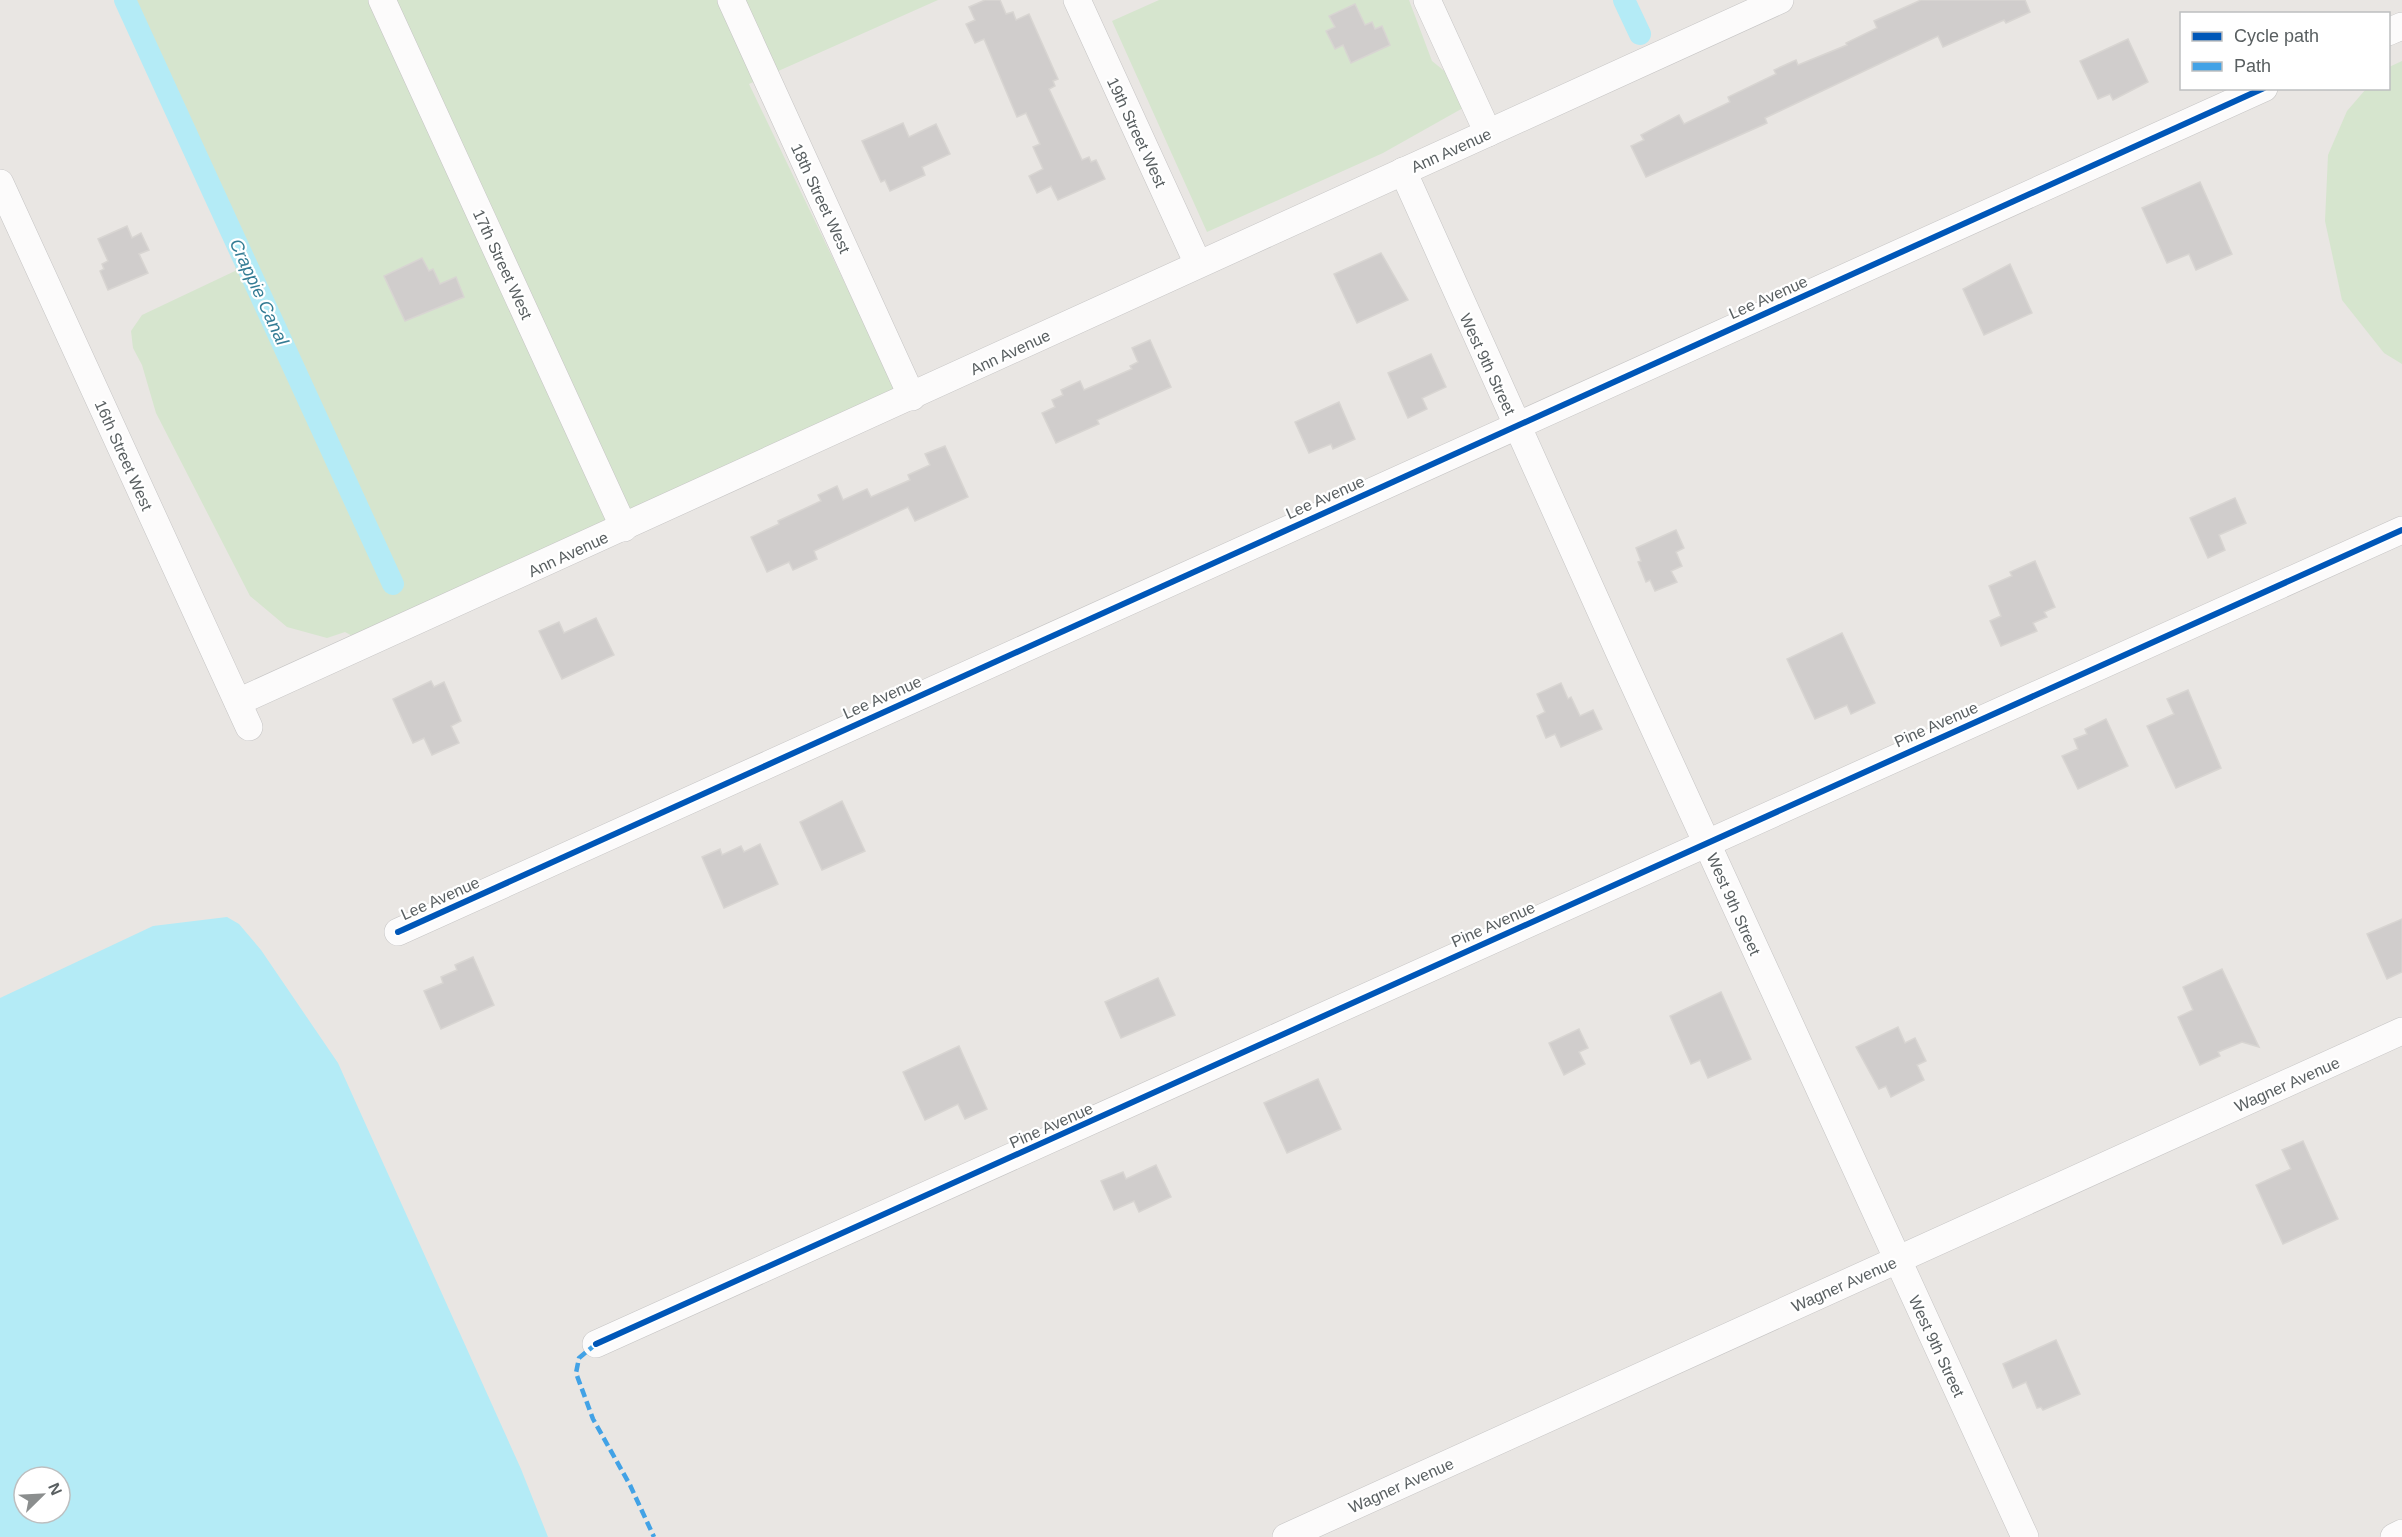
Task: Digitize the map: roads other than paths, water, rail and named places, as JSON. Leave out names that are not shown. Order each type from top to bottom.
[{"type":"street","name":"17th Street West","points":[[382,0],[624,528]]},
{"type":"street","name":"18th Street West","points":[[731,0],[912,397]]},
{"type":"street","name":"19th Street West","points":[[1077,0],[1198,264]]},
{"type":"street","points":[[1427,0],[1488,133]]},
{"type":"street","name":"Ann Avenue","points":[[238,702],[1780,0]]},
{"type":"street","name":"Lee Avenue","points":[[398,932],[2260,90]]},
{"type":"street","name":"West 9th Street","points":[[1403,171],[1516,425],[2025,1537]]},
{"type":"street","name":"16th Street West","points":[[0,183],[249,727]]},
{"type":"street","name":"Pine Avenue","points":[[596,1344],[2402,530]]},
{"type":"street","name":"Wagner Avenue","points":[[1286,1537],[2402,1032]]},
{"type":"street","points":[[2394,1537],[2402,1533]]},
{"type":"water","points":[[227,917],[239,924],[261,950],[338,1063],[521,1469],[548,1537],[0,1537],[0,998],[153,926]]},
{"type":"waterway","name":"Crappie Canal","points":[[125,0],[393,584]]},
{"type":"waterway","points":[[1624,0],[1640,34]]}]
